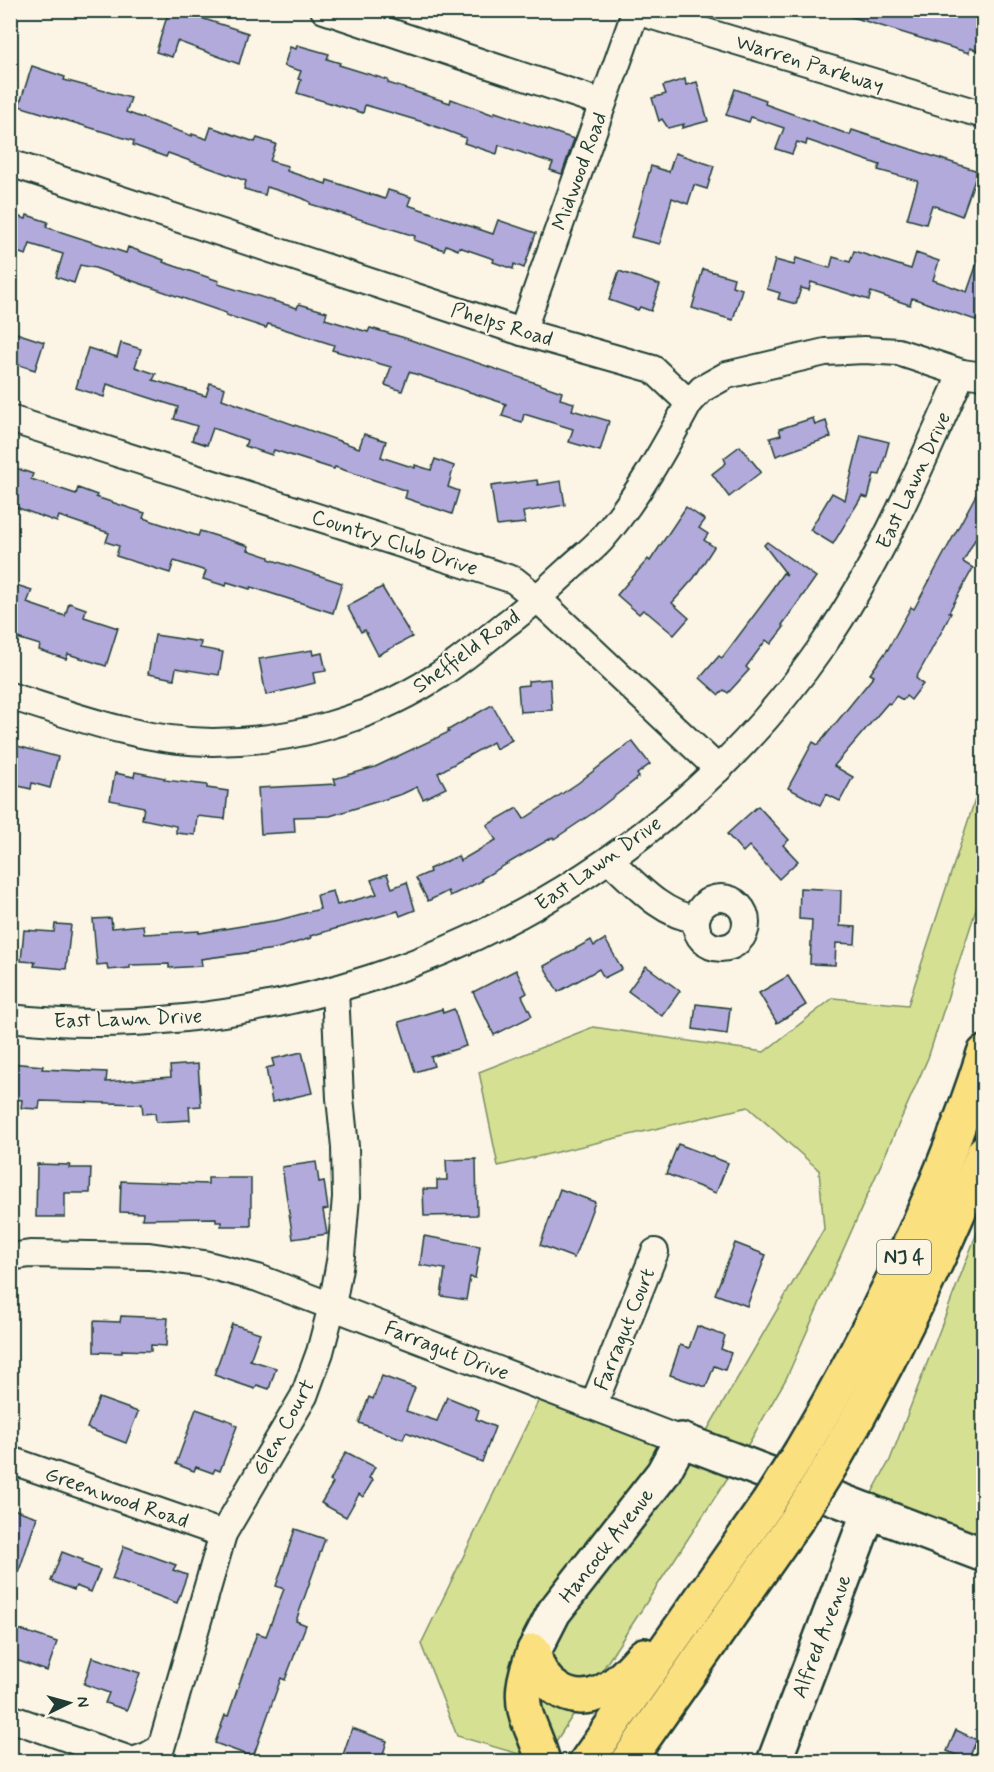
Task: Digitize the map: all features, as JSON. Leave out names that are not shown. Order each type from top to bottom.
[{"type":"highway","name":"NJ 4","points":[[586,1761],[768,1503],[853,1360],[920,1223],[949,1153],[984,1053]]},
{"type":"highway","name":"NJ 4","points":[[627,1761],[798,1518],[831,1465],[910,1320],[955,1223],[984,1152]]},
{"type":"highway","points":[[534,1651],[538,1669],[549,1684],[557,1690],[583,1697],[601,1693],[624,1675],[714,1582]]},
{"type":"highway","points":[[534,1651],[522,1693],[525,1713],[538,1742],[543,1761]]},
{"type":"street","points":[[324,10],[350,14],[603,103]]},
{"type":"street","name":"Midwood Road","points":[[522,332],[636,11]]},
{"type":"street","name":"Warren Parkway","points":[[636,11],[984,115]]},
{"type":"street","name":"Phelps Road","points":[[10,163],[522,332],[653,369],[689,403]]},
{"type":"street","points":[[689,403],[702,389],[727,375],[825,352],[864,350],[898,352],[977,373]]},
{"type":"street","name":"East Lawn Drive","points":[[10,1018],[96,1023],[158,1021],[230,1013],[280,1004],[335,990],[370,980],[442,953],[498,927],[552,897],[609,860],[677,807],[718,769],[784,696],[822,647],[856,595],[977,373]]},
{"type":"street","name":"Sheffield Road","points":[[10,696],[115,729],[164,739],[213,742],[261,739],[310,731],[357,717],[396,700],[433,679],[538,598],[599,542],[651,472],[689,403]]},
{"type":"street","name":"Country Club Drive","points":[[10,419],[514,580],[538,598],[718,769]]},
{"type":"street","points":[[609,860],[664,909],[686,918],[695,919]]},
{"type":"street","name":"Glen Court","points":[[133,1761],[160,1748],[223,1534],[304,1396],[320,1353],[341,1256],[346,1197],[335,990]]},
{"type":"street","name":"Farragut Court","points":[[593,1406],[655,1252]]},
{"type":"street","name":"Farragut Drive","points":[[10,1257],[30,1254],[160,1257],[204,1264],[258,1278],[984,1554]]},
{"type":"street","name":"Hancock Avenue","points":[[534,1651],[554,1612],[663,1473],[681,1440]]},
{"type":"street","name":"Greenwood Road","points":[[10,1460],[223,1534]]},
{"type":"street","name":"Alfred Avenue","points":[[774,1761],[869,1511]]},
{"type":"street","points":[[10,1718],[133,1761]]},
{"type":"green space","points":[[983,775],[983,888],[928,1058],[786,1379],[738,1462],[543,1761],[457,1736],[421,1644],[545,1387],[698,1446],[824,1229],[819,1170],[748,1107],[498,1166],[479,1072],[593,1027],[764,1052],[833,998],[908,1005]]},
{"type":"green space","points":[[983,1217],[983,1555],[863,1509],[890,1460]]},
{"type":"building","points":[[169,10],[206,10],[204,19],[248,33],[239,64],[177,41],[172,57],[156,52]]},
{"type":"building","points":[[842,10],[984,10],[984,35],[979,51],[970,48],[969,53],[842,14]]},
{"type":"building","points":[[297,45],[329,54],[327,59],[340,63],[339,65],[388,80],[388,83],[450,103],[451,99],[494,115],[495,112],[574,139],[562,174],[550,170],[553,163],[499,145],[497,154],[464,143],[466,138],[426,123],[365,105],[363,113],[297,93],[301,71],[284,66],[290,47],[296,49]]},
{"type":"building","points":[[32,66],[65,77],[64,80],[131,98],[126,112],[192,136],[192,134],[207,139],[211,127],[255,142],[257,138],[276,144],[270,161],[288,166],[287,171],[326,184],[327,180],[385,199],[388,190],[411,197],[408,205],[493,234],[498,220],[536,233],[524,268],[514,264],[513,269],[493,262],[494,259],[459,247],[458,250],[446,245],[444,250],[414,240],[415,236],[310,204],[302,198],[267,187],[265,195],[244,189],[246,181],[168,153],[166,157],[133,145],[134,141],[19,106]]},
{"type":"building","points":[[685,79],[686,85],[697,82],[708,121],[682,128],[684,124],[668,128],[662,119],[659,121],[652,98],[666,94],[663,86]]},
{"type":"building","points":[[735,89],[766,100],[765,104],[850,135],[852,130],[978,171],[962,216],[932,205],[926,224],[907,219],[918,181],[878,170],[880,165],[807,140],[806,145],[797,142],[792,154],[776,149],[784,128],[751,117],[749,122],[726,115]]},
{"type":"building","points":[[675,153],[714,166],[707,189],[694,185],[688,204],[672,198],[660,244],[631,237],[651,166],[669,172]]},
{"type":"building","points":[[27,215],[48,222],[46,227],[126,253],[128,247],[164,260],[163,262],[219,281],[218,284],[297,308],[299,304],[327,312],[325,319],[368,332],[370,328],[405,338],[562,392],[560,399],[574,403],[572,410],[609,421],[600,451],[569,442],[573,429],[524,414],[522,422],[502,416],[506,404],[409,372],[402,391],[385,385],[391,367],[332,350],[334,345],[268,324],[266,328],[226,315],[226,313],[95,268],[80,265],[74,283],[56,277],[63,254],[30,244],[26,255],[10,250],[10,232],[16,216],[26,219]]},
{"type":"building","points":[[854,251],[911,269],[916,253],[939,261],[933,280],[967,292],[981,252],[984,252],[984,323],[912,298],[910,305],[871,292],[869,300],[811,282],[809,290],[801,288],[796,304],[778,299],[780,293],[767,289],[775,260],[794,265],[796,258],[830,268],[833,257],[850,262]]},
{"type":"building","points":[[703,269],[734,278],[732,286],[742,289],[733,320],[692,308]]},
{"type":"building","points":[[619,271],[660,285],[651,311],[640,307],[638,310],[609,300]]},
{"type":"building","points":[[10,331],[44,342],[35,370],[10,362]]},
{"type":"building","points":[[121,343],[141,349],[135,367],[156,374],[153,380],[206,396],[210,383],[225,388],[222,399],[359,448],[364,434],[386,441],[381,457],[415,468],[415,465],[431,470],[435,459],[454,466],[448,487],[459,491],[452,514],[405,498],[407,491],[274,450],[272,455],[245,446],[247,440],[213,428],[207,445],[192,440],[197,426],[174,419],[178,407],[107,384],[104,397],[76,388],[88,348],[117,357]]},
{"type":"building","points":[[813,418],[815,425],[826,421],[831,437],[776,456],[770,438],[781,435],[779,429]]},
{"type":"building","points":[[861,435],[889,442],[880,475],[874,474],[868,498],[862,496],[833,544],[810,530],[832,493],[845,500]]},
{"type":"building","points":[[740,446],[761,472],[729,497],[712,474],[726,463],[724,458]]},
{"type":"building","points":[[10,466],[33,474],[31,479],[76,494],[78,488],[97,495],[96,497],[145,513],[143,518],[198,536],[200,531],[249,546],[248,550],[269,557],[269,559],[342,583],[333,613],[251,587],[250,589],[227,582],[226,586],[203,579],[206,571],[174,561],[170,573],[116,556],[119,546],[106,542],[109,533],[59,516],[57,522],[10,505]]},
{"type":"building","points":[[537,480],[538,485],[561,481],[565,505],[523,512],[525,523],[497,526],[491,486]]},
{"type":"building","points":[[984,480],[984,536],[978,534],[963,562],[973,568],[916,678],[923,684],[911,700],[906,696],[903,700],[896,696],[890,704],[888,703],[834,766],[853,777],[840,801],[826,794],[820,805],[788,788],[813,742],[818,745],[874,676],[870,674],[888,649],[911,607],[914,609]]},
{"type":"building","points":[[686,507],[705,520],[699,528],[708,534],[704,540],[714,547],[694,578],[672,603],[689,618],[674,635],[648,613],[643,610],[639,614],[617,595],[648,559],[650,561]]},
{"type":"building","points":[[767,542],[816,577],[771,644],[766,640],[746,667],[749,670],[728,693],[724,690],[719,695],[700,678],[719,656],[722,658],[783,573],[787,575],[764,545]]},
{"type":"building","points":[[10,583],[32,590],[27,603],[65,616],[69,603],[86,609],[84,617],[118,628],[106,666],[68,654],[66,659],[39,650],[40,645],[17,638],[15,645],[10,644]]},
{"type":"building","points":[[382,587],[412,637],[378,655],[365,630],[361,632],[347,606]]},
{"type":"building","points":[[155,635],[201,642],[200,648],[223,652],[219,675],[176,668],[174,679],[148,674]]},
{"type":"building","points":[[312,650],[313,655],[322,653],[326,671],[313,673],[315,683],[266,695],[259,659]]},
{"type":"building","points":[[550,679],[552,710],[520,712],[518,686],[528,685],[528,681]]},
{"type":"building","points":[[492,705],[512,740],[496,749],[493,742],[438,773],[446,788],[423,799],[417,787],[402,794],[330,816],[294,817],[295,832],[261,834],[258,788],[336,784],[334,779],[375,767],[449,732],[448,730]]},
{"type":"building","points":[[632,741],[650,764],[637,774],[639,777],[593,813],[554,839],[553,837],[481,879],[482,881],[450,896],[448,891],[428,901],[416,878],[430,872],[429,869],[458,856],[460,861],[496,840],[487,825],[517,808],[524,819],[578,783]]},
{"type":"building","points":[[10,744],[58,757],[50,788],[32,783],[31,789],[10,784]]},
{"type":"building","points":[[135,772],[165,778],[164,780],[207,785],[207,788],[228,791],[225,819],[197,816],[195,835],[176,833],[176,826],[142,819],[144,807],[110,800],[115,773],[134,777]]},
{"type":"building","points":[[758,806],[789,840],[783,845],[798,861],[779,879],[749,846],[743,852],[727,834]]},
{"type":"building","points":[[387,874],[392,888],[407,882],[415,910],[400,916],[398,911],[310,936],[311,938],[275,949],[201,959],[202,966],[169,968],[169,964],[130,965],[130,968],[108,970],[107,964],[97,965],[93,919],[111,918],[112,928],[143,925],[144,934],[199,931],[199,933],[279,920],[320,909],[317,895],[333,891],[337,905],[377,894],[371,880]]},
{"type":"building","points":[[800,888],[841,890],[840,926],[856,927],[855,944],[836,943],[835,965],[810,964],[812,920],[799,919]]},
{"type":"building","points":[[55,924],[71,925],[66,969],[34,966],[35,962],[21,961],[24,930],[54,932]]},
{"type":"building","points":[[605,939],[622,969],[604,978],[599,969],[558,992],[544,966],[591,940],[594,946]]},
{"type":"building","points":[[646,966],[680,991],[662,1016],[628,991]]},
{"type":"building","points":[[516,970],[527,993],[522,996],[532,1016],[494,1035],[473,992]]},
{"type":"building","points":[[788,976],[806,1005],[777,1023],[759,993]]},
{"type":"building","points":[[696,1004],[730,1008],[727,1034],[693,1029]]},
{"type":"building","points":[[442,1009],[443,1013],[454,1009],[466,1046],[431,1057],[434,1066],[415,1072],[399,1022]]},
{"type":"building","points":[[302,1052],[312,1093],[272,1102],[266,1068],[274,1066],[272,1059]]},
{"type":"building","points":[[10,1063],[43,1066],[42,1069],[107,1072],[106,1082],[171,1077],[170,1066],[198,1064],[201,1106],[189,1107],[190,1120],[156,1122],[155,1113],[143,1114],[142,1104],[40,1101],[39,1109],[21,1108],[22,1100],[10,1099]]},
{"type":"building","points":[[678,1144],[728,1163],[716,1193],[666,1174]]},
{"type":"building","points":[[476,1159],[477,1215],[424,1216],[423,1189],[437,1189],[437,1180],[447,1180],[446,1160]]},
{"type":"building","points":[[316,1162],[319,1182],[324,1181],[328,1209],[323,1210],[327,1234],[293,1239],[282,1167]]},
{"type":"building","points":[[37,1164],[91,1168],[90,1193],[65,1193],[65,1217],[36,1217]]},
{"type":"building","points":[[208,1178],[251,1178],[251,1226],[221,1226],[221,1222],[216,1222],[216,1218],[142,1219],[143,1213],[120,1212],[121,1181],[208,1184]]},
{"type":"building","points":[[560,1189],[595,1202],[574,1258],[540,1245]]},
{"type":"building","points":[[424,1236],[480,1246],[475,1278],[470,1277],[466,1300],[441,1296],[445,1269],[420,1265]]},
{"type":"building","points":[[735,1243],[766,1255],[747,1306],[715,1294]]},
{"type":"building","points":[[121,1316],[168,1318],[166,1346],[151,1345],[151,1351],[94,1352],[94,1321],[120,1322]]},
{"type":"building","points":[[232,1324],[260,1333],[250,1360],[276,1368],[269,1389],[257,1385],[255,1389],[214,1375]]},
{"type":"building","points":[[697,1326],[725,1336],[721,1349],[731,1353],[725,1370],[714,1366],[706,1387],[670,1375],[680,1345],[689,1348]]},
{"type":"building","points":[[382,1376],[415,1388],[406,1411],[437,1421],[447,1397],[479,1410],[476,1419],[495,1427],[482,1462],[406,1432],[403,1439],[359,1423],[369,1397],[373,1399]]},
{"type":"building","points":[[99,1398],[138,1412],[126,1443],[87,1428]]},
{"type":"building","points":[[196,1409],[233,1422],[237,1426],[220,1471],[215,1469],[213,1473],[196,1467],[194,1471],[176,1464]]},
{"type":"building","points":[[346,1452],[375,1467],[369,1478],[373,1480],[363,1497],[359,1494],[346,1517],[321,1503],[333,1483],[330,1481]]},
{"type":"building","points":[[10,1508],[37,1517],[14,1586],[10,1585]]},
{"type":"building","points":[[295,1529],[325,1539],[296,1621],[306,1625],[285,1680],[281,1678],[253,1757],[215,1743],[225,1715],[228,1716],[257,1633],[266,1636],[284,1589],[276,1586]]},
{"type":"building","points":[[124,1546],[176,1565],[173,1570],[187,1575],[177,1603],[112,1579]]},
{"type":"building","points":[[62,1552],[100,1570],[91,1592],[76,1586],[74,1590],[51,1581]]},
{"type":"building","points":[[15,1628],[57,1642],[47,1671],[10,1658],[10,1641]]},
{"type":"building","points":[[92,1657],[140,1673],[127,1710],[105,1703],[109,1693],[84,1684]]},
{"type":"building","points":[[352,1728],[387,1741],[381,1761],[341,1761]]},
{"type":"building","points":[[956,1730],[977,1740],[968,1760],[947,1751]]}]
